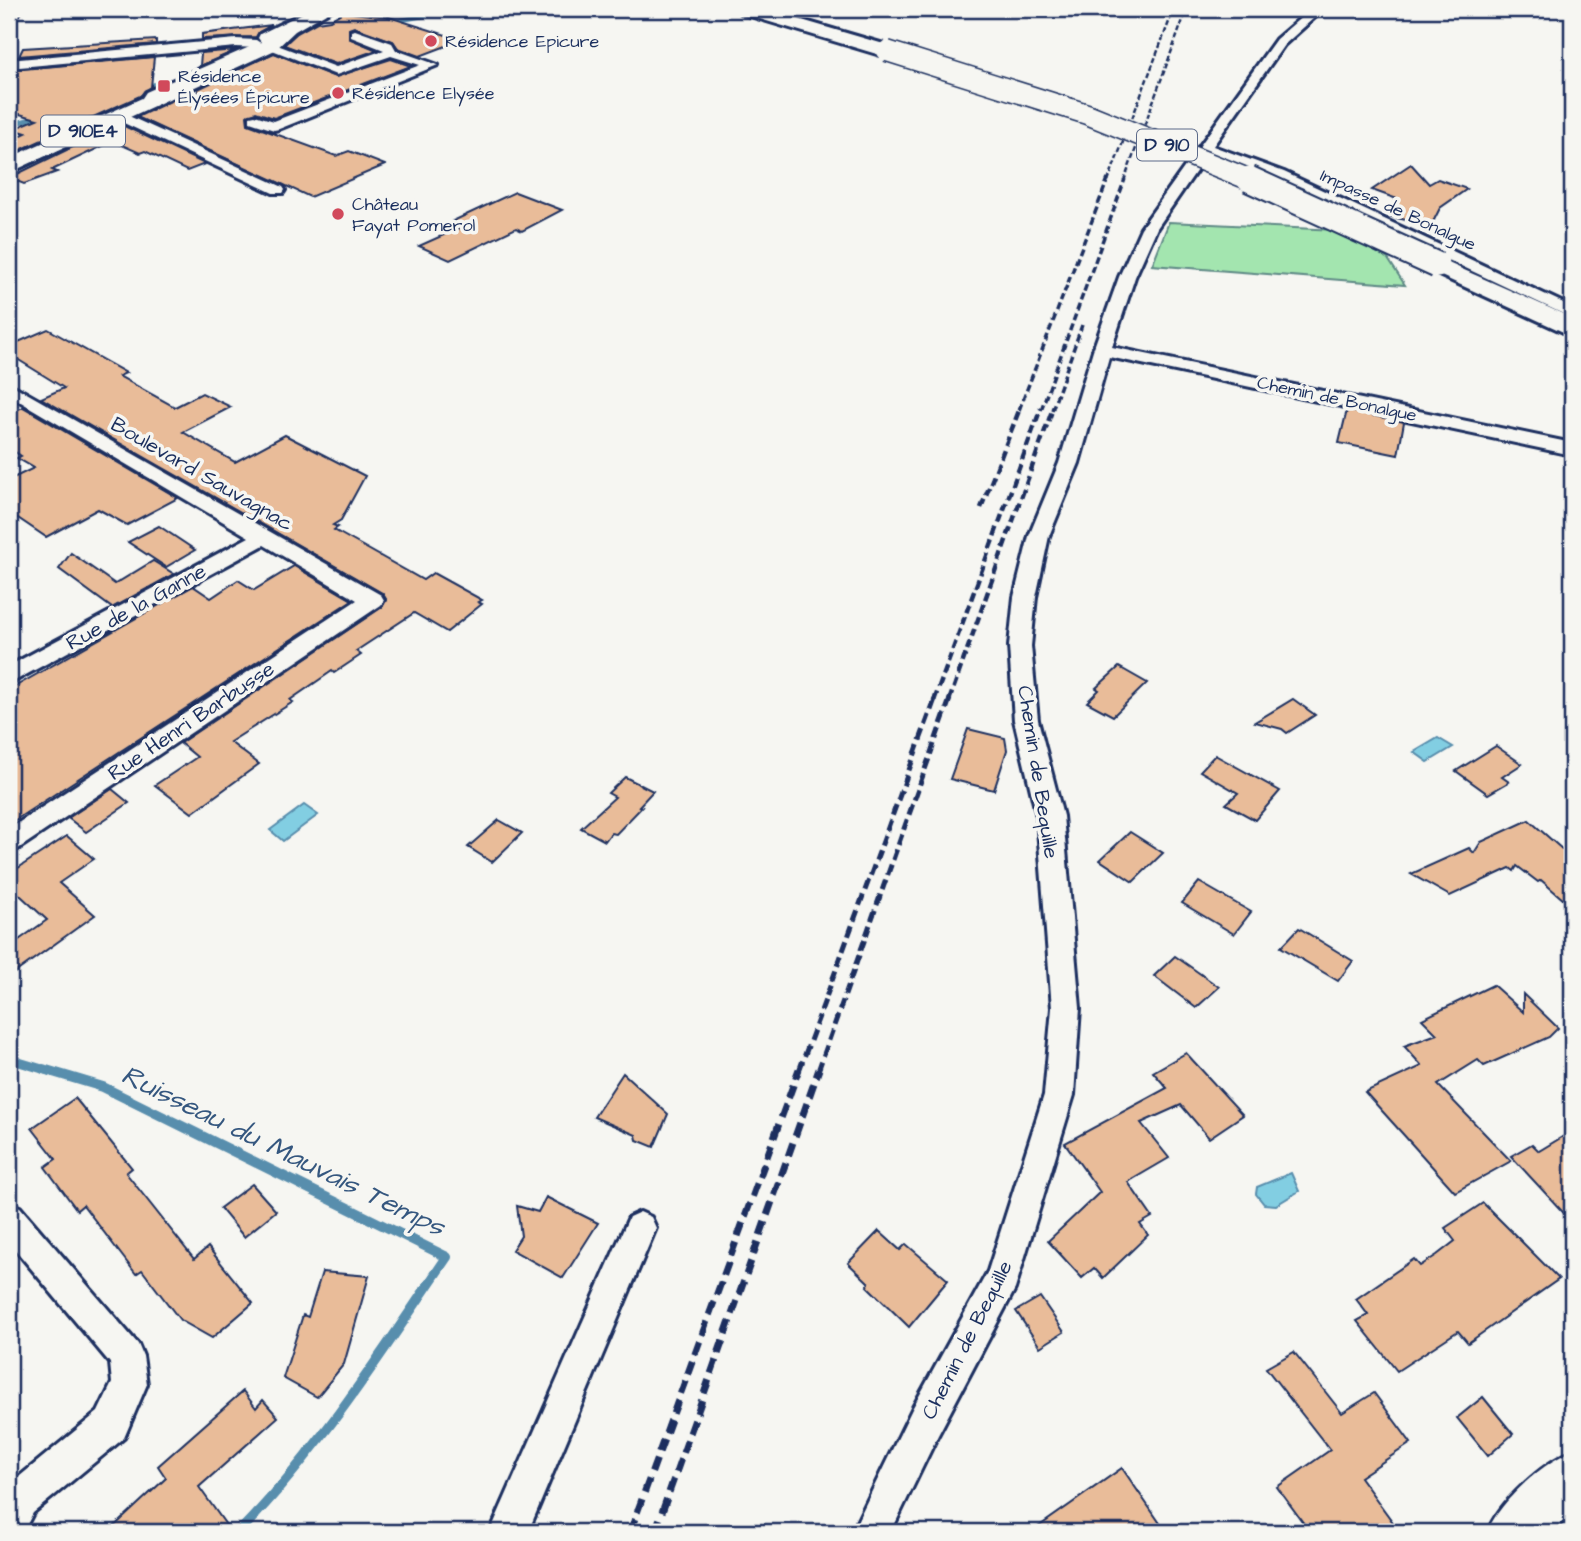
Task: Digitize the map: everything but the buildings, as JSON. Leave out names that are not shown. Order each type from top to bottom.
[{"type":"main road","points":[[9,15],[15,9]]},
{"type":"main road","name":"D 910","points":[[746,9],[1018,90],[1116,124],[1239,175],[1572,328]]},
{"type":"main road","name":"D 910E4","points":[[16,161],[219,66],[317,12]]},
{"type":"main road","points":[[1514,1532],[1572,1477]]},
{"type":"street","name":"Chemin de Bequille","points":[[871,1532],[925,1422],[1003,1277],[1059,1095],[1066,1008],[1055,879],[1049,816],[1026,720],[1020,646],[1025,597],[1039,536],[1069,463],[1102,350],[1127,277],[1149,228],[1280,42],[1318,9]]},
{"type":"street","points":[[355,34],[388,46],[391,52]]},
{"type":"street","points":[[9,64],[266,42],[336,71],[391,52],[432,65],[274,126],[255,119]]},
{"type":"street","points":[[127,111],[278,190]]},
{"type":"street","name":"Impasse de Bonalgue","points":[[1205,148],[1279,175],[1572,313]]},
{"type":"street","name":"Chemin de Bonalgue","points":[[1102,350],[1572,449]]},
{"type":"street","name":"Boulevard Sauvagnac","points":[[9,388],[373,600]]},
{"type":"street","name":"Rue de la Ganne","points":[[9,676],[264,537]]},
{"type":"street","name":"Rue Henri Barbusse","points":[[9,842],[373,600]]},
{"type":"street","points":[[9,1218],[126,1356],[130,1384],[111,1425],[20,1500],[9,1520]]},
{"type":"street","points":[[509,1532],[640,1228]]},
{"type":"green space","points":[[1169,222],[1337,230],[1388,259],[1405,285],[1152,265]]},
{"type":"water","points":[[1438,738],[1453,747],[1428,762],[1414,752]]},
{"type":"water","points":[[304,805],[318,815],[283,841],[270,830]]},
{"type":"water","points":[[1291,1173],[1299,1191],[1276,1205],[1264,1204],[1256,1194],[1257,1187]]},
{"type":"waterway","points":[[391,22],[460,9]]},
{"type":"waterway","points":[[339,32],[368,27]]},
{"type":"waterway","points":[[141,87],[162,83]]},
{"type":"waterway","points":[[9,125],[41,116]]},
{"type":"waterway","name":"Ruisseau du Mauvais Temps","points":[[9,1059],[49,1071]]},
{"type":"waterway","name":"Ruisseau du Mauvais Temps","points":[[43,1069],[103,1087],[447,1257],[323,1434],[297,1468],[239,1532]]},
{"type":"railway","points":[[1108,181],[1174,9]]},
{"type":"railway","points":[[1124,181],[1187,9]]},
{"type":"railway","points":[[1019,410],[1108,179]]},
{"type":"railway","points":[[1041,410],[1125,179]]},
{"type":"railway","points":[[1052,410],[1082,325]]},
{"type":"railway","points":[[981,508],[1020,408]]},
{"type":"railway","points":[[934,701],[1041,408]]},
{"type":"railway","points":[[949,701],[1053,408]]},
{"type":"railway","points":[[799,1071],[935,699]]},
{"type":"railway","points":[[818,1071],[950,699]]},
{"type":"railway","points":[[630,1532],[799,1069]]},
{"type":"railway","points":[[655,1532],[819,1069]]},
{"type":"place","name":"Résidence Epicure","points":[[431,41]]},
{"type":"place","name":"Résidence Élysées Épicure","points":[[164,86]]},
{"type":"place","name":"Résidence Elysée","points":[[338,93]]},
{"type":"place","name":"Château Fayat Pomerol","points":[[338,214]]}]
